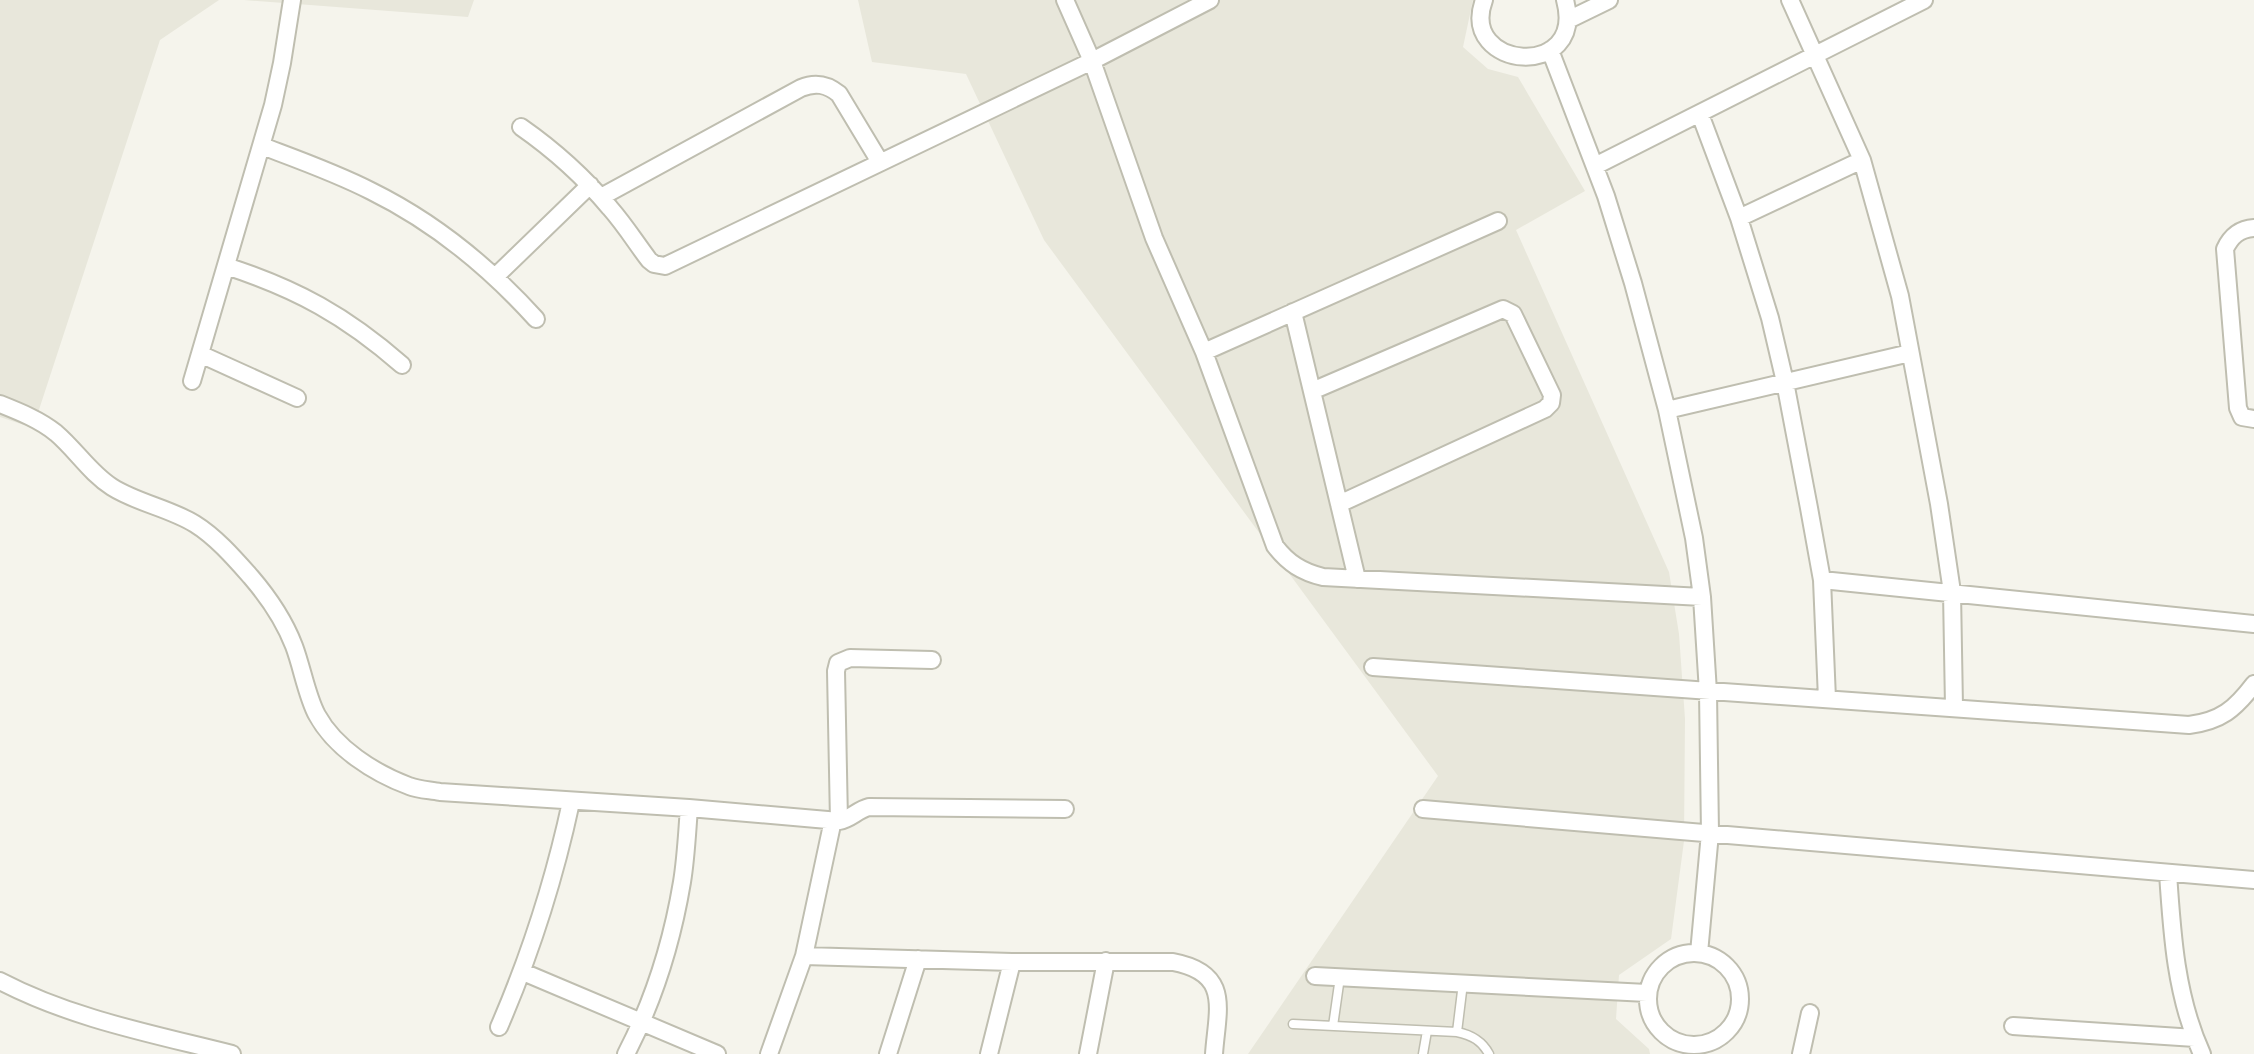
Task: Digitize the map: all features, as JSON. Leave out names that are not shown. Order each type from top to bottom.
[{"type":"street","points":[[192,381],[262,146],[282,63],[292,0]]},
{"type":"street","points":[[1065,0],[1092,61],[1154,238],[1204,352],[1275,546],[1290,562],[1311,574],[1323,577],[1702,597]]},
{"type":"street","points":[[521,127],[553,151],[595,191],[649,260],[654,264],[665,266],[1092,61],[1210,0]]},
{"type":"street","points":[[1484,0],[1481,21],[1486,36],[1495,47],[1508,55],[1522,58],[1537,57],[1559,42],[1568,20],[1565,0]]},
{"type":"street","points":[[1568,20],[1609,0]]},
{"type":"street","points":[[1790,0],[1862,160],[1900,296],[1937,492],[1952,592],[1954,706]]},
{"type":"street","points":[[1595,166],[1924,0]]},
{"type":"street","points":[[1550,50],[1595,166],[1633,284],[1666,410],[1694,538],[1702,597],[1708,692],[1710,832],[1699,953]]},
{"type":"street","points":[[495,277],[595,191],[801,88],[815,84],[828,87],[839,94],[880,162]]},
{"type":"street","points":[[1700,114],[1739,218],[1770,318],[1785,382],[1822,580],[1827,699]]},
{"type":"street","points":[[262,146],[338,175],[405,210],[459,247],[495,277],[536,319]]},
{"type":"street","points":[[1739,218],[1862,160]]},
{"type":"street","points":[[1204,352],[1498,221]]},
{"type":"street","points":[[2254,228],[2244,229],[2236,234],[2225,249],[2238,408],[2242,417],[2254,419]]},
{"type":"street","points":[[226,266],[312,300],[364,334],[402,365]]},
{"type":"street","points":[[1312,391],[1503,309],[1514,314],[1552,395],[1551,403],[1545,409],[1339,504]]},
{"type":"street","points":[[1293,312],[1357,579]]},
{"type":"street","points":[[1666,410],[1910,353]]},
{"type":"street","points":[[200,354],[297,398]]},
{"type":"street","points":[[0,404],[45,425],[113,488],[195,524],[231,556],[271,601],[283,622],[294,646],[316,713],[327,731],[347,751],[377,770],[410,786],[440,792],[836,820],[849,818],[869,807],[1065,809]]},
{"type":"street","points":[[1822,580],[2254,624]]},
{"type":"street","points":[[769,1054],[804,956],[836,820],[836,671],[838,663],[850,657],[932,660]]},
{"type":"street","points":[[1372,667],[1708,692],[1954,706],[2189,725],[2210,721],[2229,712],[2237,706],[2254,684]]},
{"type":"street","points":[[499,1027],[523,972],[555,871],[571,802]]},
{"type":"street","points":[[626,1054],[642,1022],[667,953],[682,881],[689,808]]},
{"type":"street","points":[[1423,809],[2254,880]]},
{"type":"street","points":[[2168,873],[2179,984],[2202,1054]]},
{"type":"street","points":[[1699,953],[1712,956],[1725,965],[1735,978],[1740,993],[1739,1009],[1733,1024],[1722,1035],[1692,1050],[1664,1035],[1654,1023],[1648,1008],[1647,993],[1651,980],[1669,959],[1682,954],[1699,953]]},
{"type":"street","points":[[804,956],[1012,962],[1173,962],[1199,970],[1209,979],[1216,991],[1219,1016],[1214,1054]]},
{"type":"street","points":[[888,1054],[918,959]]},
{"type":"street","points":[[1088,1054],[1106,961]]},
{"type":"street","points":[[989,1054],[1012,962]]},
{"type":"street","points":[[523,972],[717,1054]]},
{"type":"street","points":[[1315,976],[1647,993]]},
{"type":"street","points":[[0,981],[73,1013],[232,1054]]},
{"type":"street","points":[[1801,1054],[1810,1013]]},
{"type":"street","points":[[2013,1026],[2195,1038]]},
{"type":"lane","points":[[1333,1026],[1340,977]]},
{"type":"lane","points":[[1457,1032],[1464,983]]},
{"type":"lane","points":[[1293,1024],[1457,1032],[1474,1037],[1489,1054]]},
{"type":"lane","points":[[1423,1054],[1427,1031]]},
{"type":"shaded area","points":[[0,0],[219,0],[160,40],[33,428],[0,417]]},
{"type":"shaded area","points":[[244,0],[474,0],[468,17]]},
{"type":"shaded area","points":[[858,0],[1473,0],[1463,47],[1488,69],[1518,77],[1585,191],[1516,230],[1669,572],[1679,634],[1685,719],[1684,841],[1671,939],[1619,975],[1616,1019],[1649,1049],[1650,1054],[1248,1054],[1438,776],[1044,240],[966,74],[872,62]]}]
